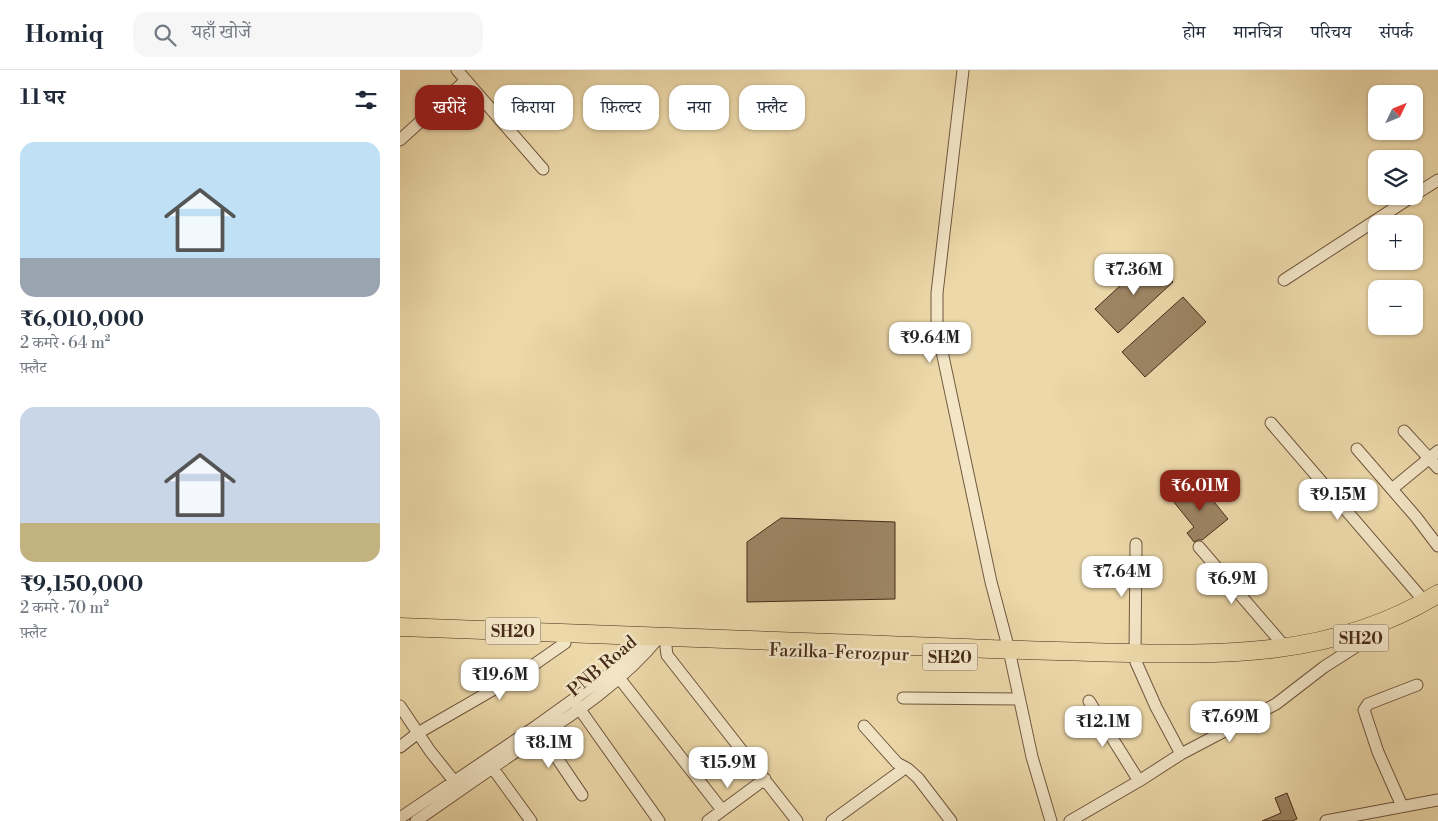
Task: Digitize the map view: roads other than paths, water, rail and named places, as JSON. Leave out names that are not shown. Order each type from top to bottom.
[{"type":"main road","name":"SH20","points":[[1280,651],[1332,647],[1367,636],[1402,622],[1434,600]]},
{"type":"main road","name":"SH20","points":[[1280,651],[1367,628],[1434,600]]},
{"type":"main road","name":"Fazilka-Ferozpur","points":[[400,628],[656,641],[1234,662],[1280,651]]},
{"type":"main road","name":"Fazilka-Ferozpur","points":[[400,637],[565,643],[656,641]]},
{"type":"street","points":[[457,70],[543,169]]},
{"type":"street","points":[[963,70],[937,293],[937,328],[989,573],[1032,757],[1051,821]]},
{"type":"street","points":[[400,140],[466,80]]},
{"type":"street","points":[[1423,190],[1438,181]]},
{"type":"street","points":[[1284,280],[1399,205]]},
{"type":"street","points":[[1271,423],[1434,600]]},
{"type":"street","points":[[1404,431],[1434,455],[1438,468]]},
{"type":"street","points":[[1358,449],[1438,546]]},
{"type":"street","points":[[1392,489],[1434,455]]},
{"type":"street","points":[[1136,544],[1136,658],[1156,707],[1181,754]]},
{"type":"street","points":[[1199,547],[1280,651]]},
{"type":"street","points":[[1070,821],[1181,754],[1276,704],[1324,667],[1360,644],[1367,636]]},
{"type":"street","points":[[656,641],[797,821]]},
{"type":"street","name":"PNB Road","points":[[416,821],[490,764],[617,674],[656,641]]},
{"type":"street","points":[[400,747],[418,733],[522,673],[565,643]]},
{"type":"street","points":[[617,674],[634,699],[722,810]]},
{"type":"street","points":[[1402,806],[1378,752],[1364,710],[1368,704],[1417,685]]},
{"type":"street","points":[[903,698],[1019,699]]},
{"type":"street","points":[[1089,702],[1139,781]]},
{"type":"street","points":[[576,704],[659,821]]},
{"type":"street","points":[[400,706],[454,781]]},
{"type":"street","points":[[864,726],[897,763],[918,778],[951,821]]},
{"type":"street","points":[[539,731],[582,795]]},
{"type":"street","points":[[490,764],[531,821]]},
{"type":"street","name":"PNB Road","points":[[400,818],[454,781],[490,764]]},
{"type":"street","points":[[832,821],[905,768]]},
{"type":"street","points":[[708,821],[765,779]]},
{"type":"street","points":[[1326,821],[1360,818],[1402,806],[1438,800]]}]
